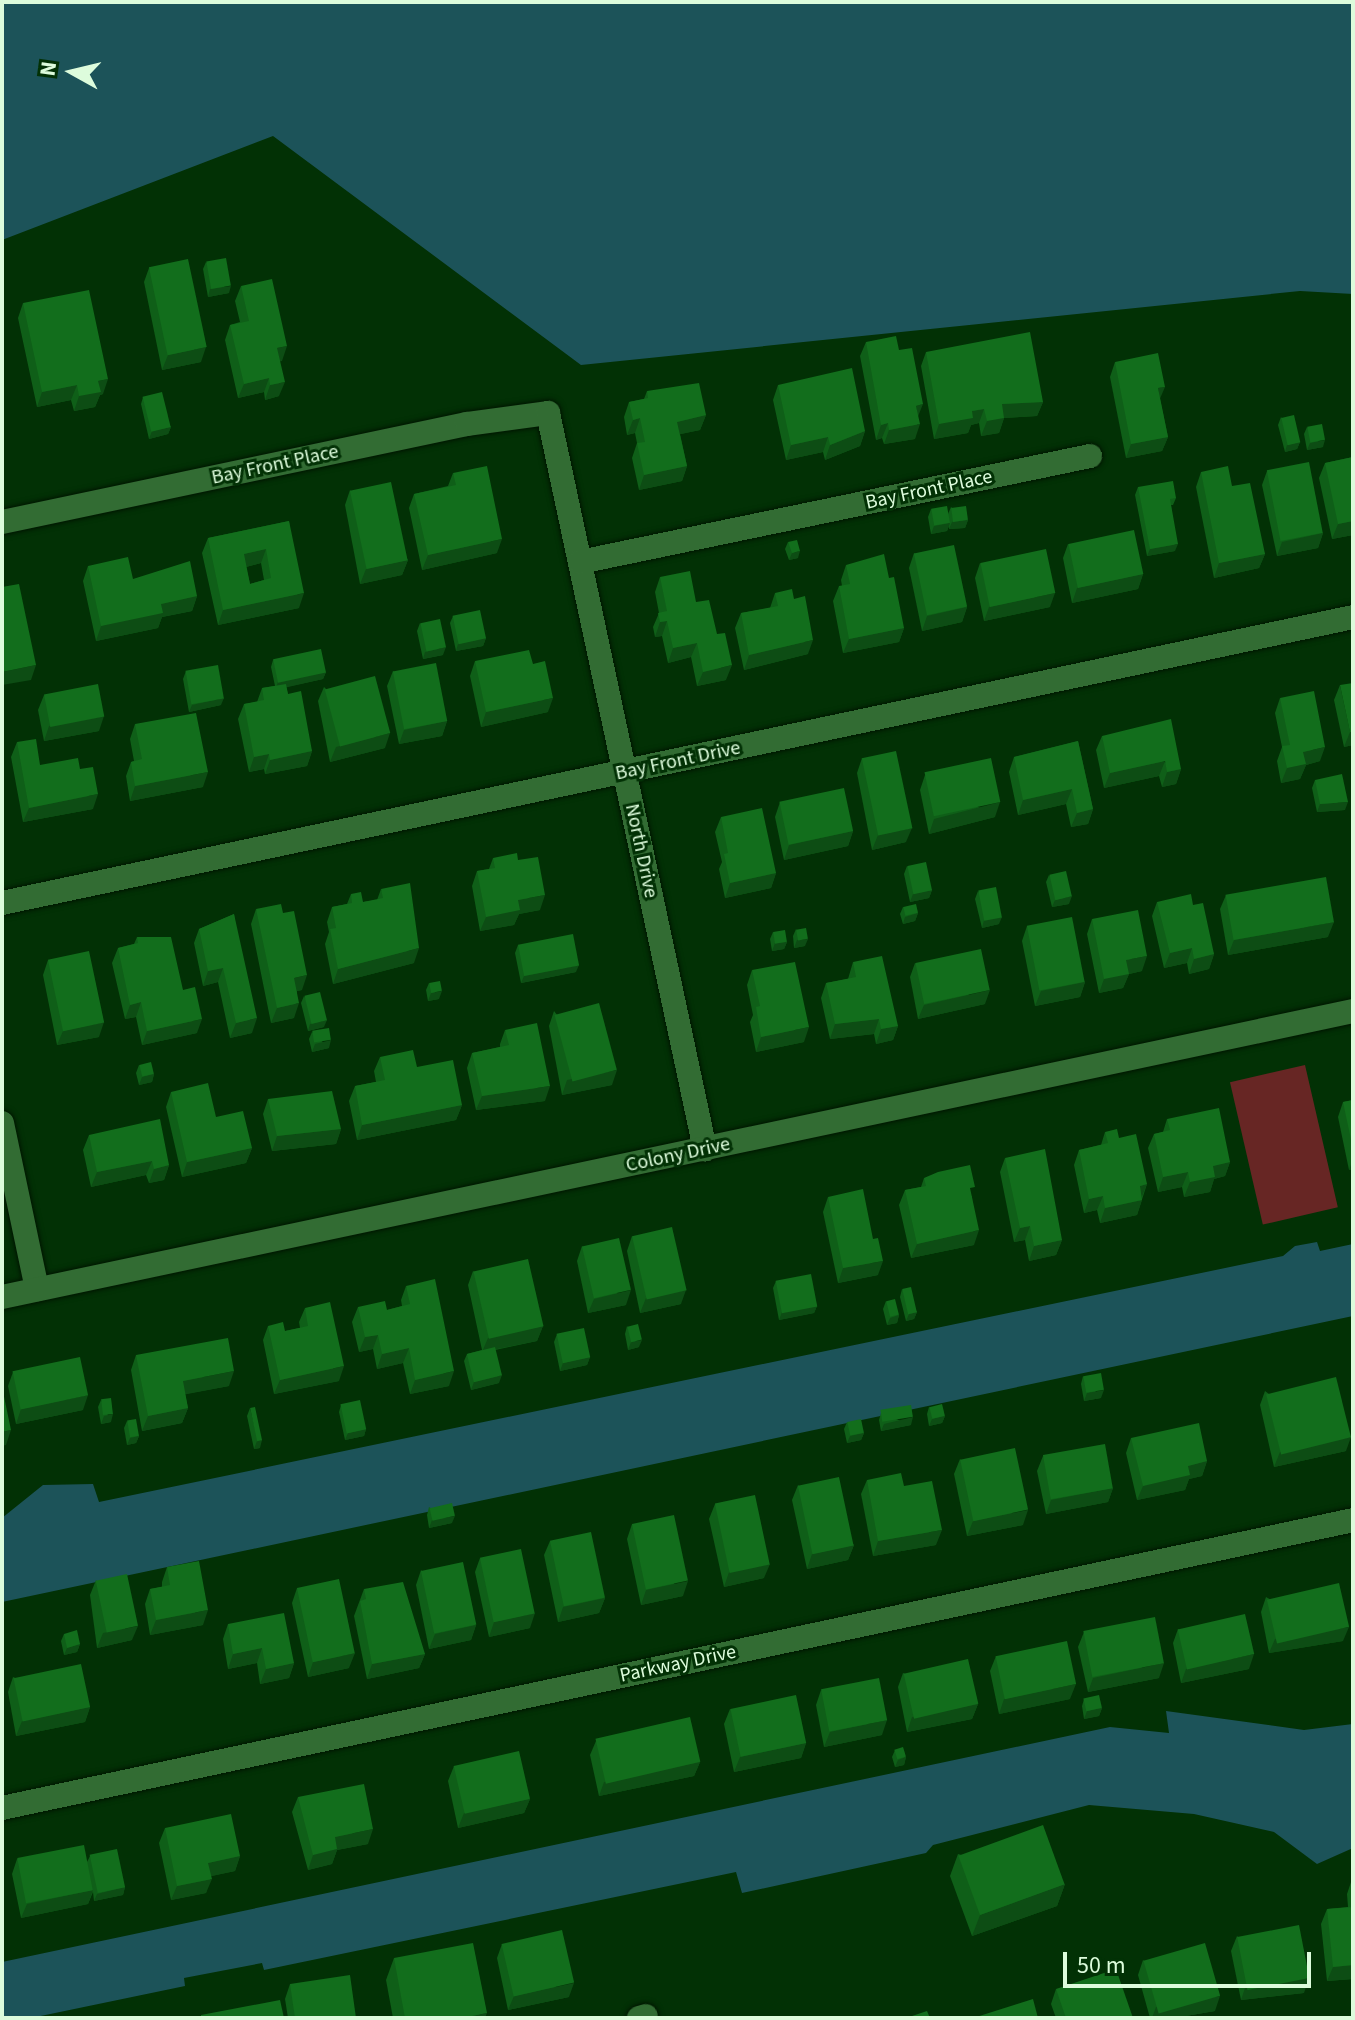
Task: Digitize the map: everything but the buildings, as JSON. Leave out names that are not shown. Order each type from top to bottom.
[{"type":"street","name":"Bay Front Place","points":[[2,522],[467,424],[548,413]]},
{"type":"street","name":"North Drive","points":[[548,413],[705,1149]]},
{"type":"street","name":"Bay Front Place","points":[[580,562],[1090,456]]},
{"type":"street","name":"Bay Front Drive","points":[[2,903],[1353,617]]},
{"type":"street","name":"Colony Drive","points":[[2,1297],[1353,1011]]},
{"type":"street","points":[[2,1123],[37,1289]]},
{"type":"street","name":"Parkway Drive","points":[[2,1808],[1353,1520]]},
{"type":"shaded area","points":[[1305,1065],[1338,1207],[1263,1225],[1230,1082]]},
{"type":"water","points":[[2,2],[1353,2],[1353,294],[1300,291],[581,365],[273,136],[2,240]]},
{"type":"water","points":[[1317,1242],[1320,1251],[1353,1244],[1353,1316],[2,1602],[2,1518],[43,1485],[93,1484],[99,1502],[1283,1256],[1295,1246]]},
{"type":"water","points":[[1166,1711],[1304,1730],[1353,1724],[1353,1848],[1317,1864],[1274,1832],[1194,1814],[1089,1805],[933,1845],[926,1853],[742,1893],[736,1872],[264,1970],[262,1963],[184,1978],[185,1986],[31,2018],[2,2018],[2,1962],[1110,1727],[1169,1733]]}]
